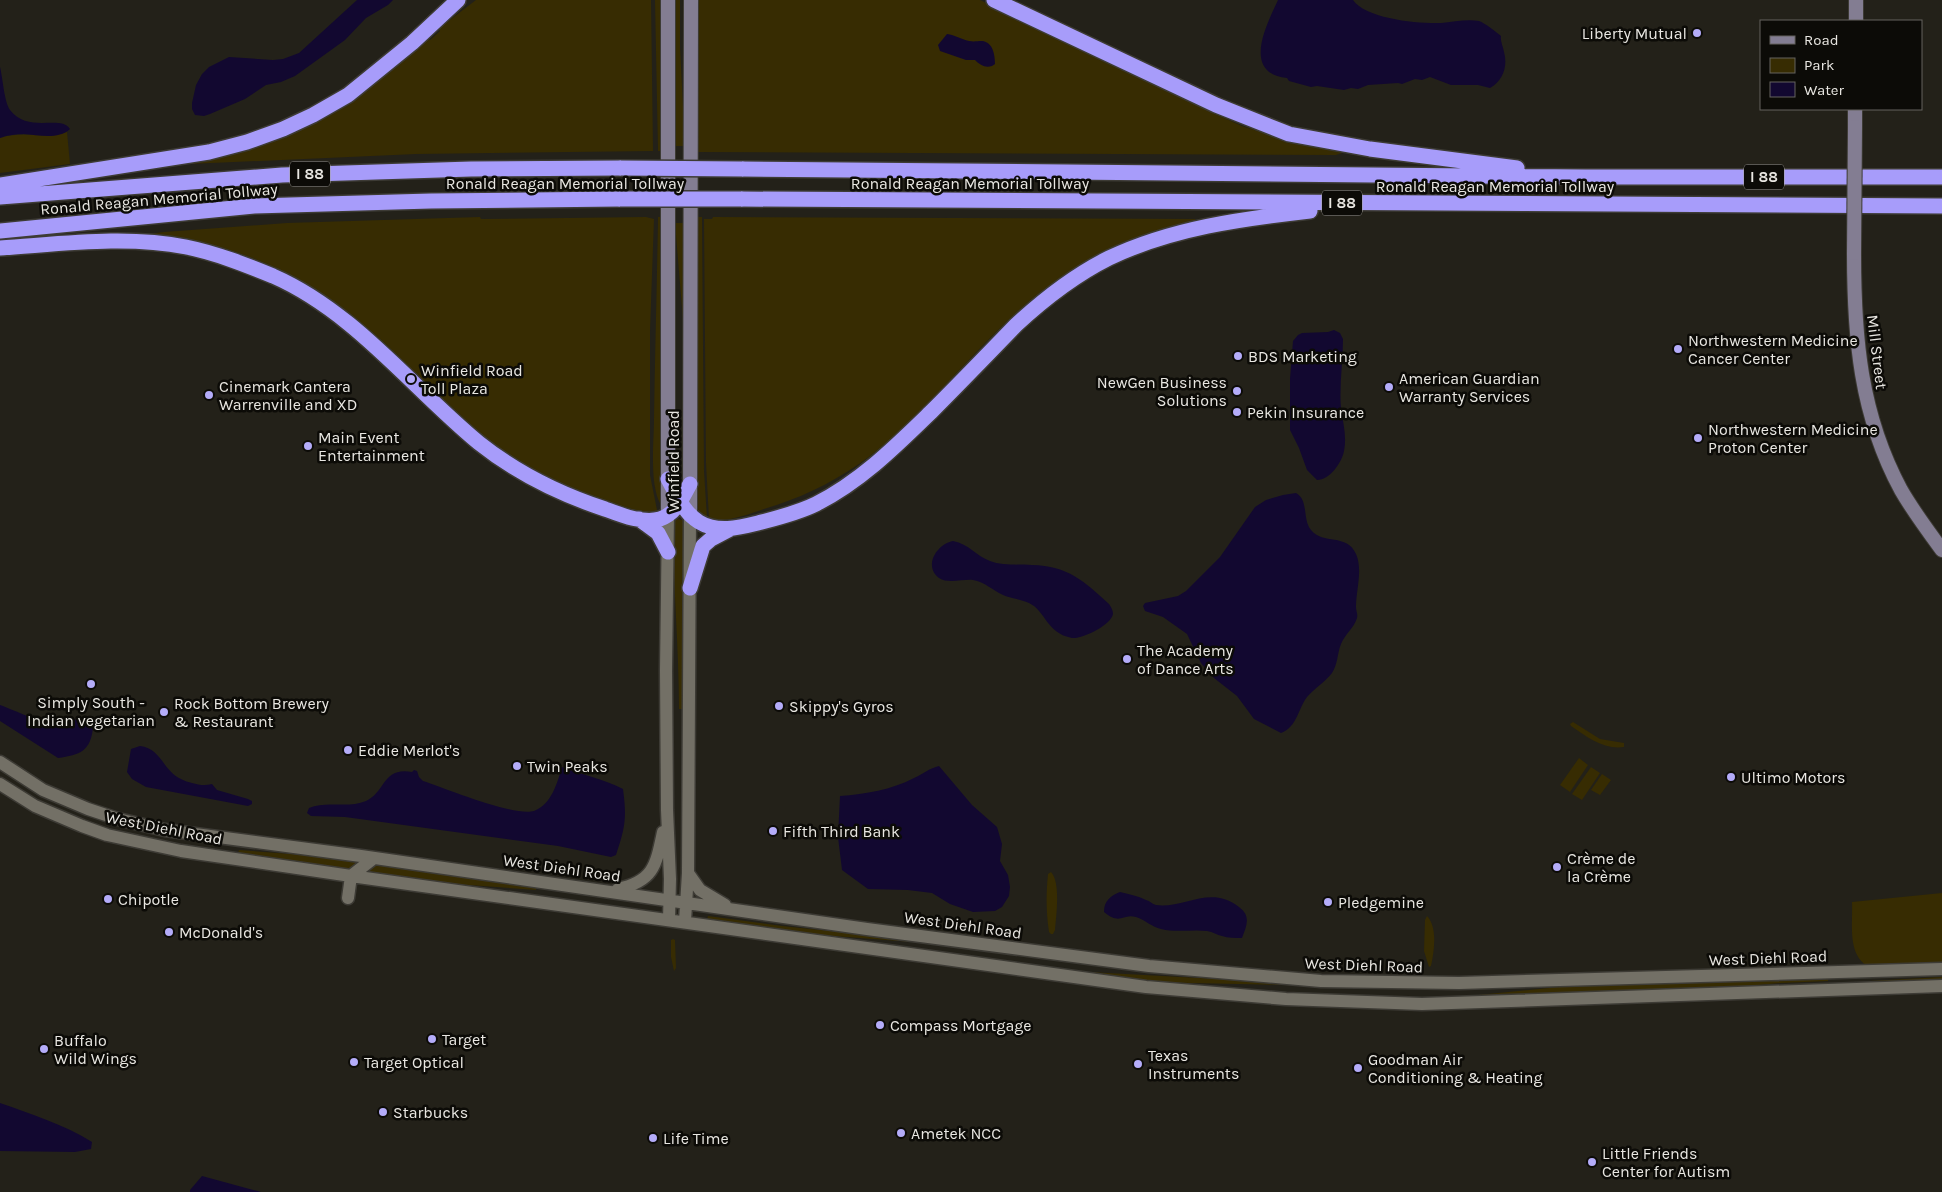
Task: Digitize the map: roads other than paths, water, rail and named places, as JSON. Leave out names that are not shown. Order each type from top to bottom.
[{"type":"highway","points":[[0,185],[209,152],[247,142],[283,128],[312,115],[348,95],[412,44],[458,0]]},
{"type":"highway","points":[[994,0],[1216,105],[1289,134],[1370,149],[1585,177]]},
{"type":"highway","name":"Ronald Reagan Memorial Tollway","points":[[0,198],[282,175],[471,169],[621,168],[1585,177],[1942,177]]},
{"type":"highway","name":"Ronald Reagan Memorial Tollway","points":[[0,231],[254,206],[431,201],[741,199],[1942,206]]},
{"type":"highway","points":[[690,588],[703,546],[711,539],[731,529],[781,517],[814,504],[871,469],[894,449],[1036,306],[1070,281],[1109,258],[1156,240],[1212,225],[1371,203]]},
{"type":"highway","points":[[0,248],[130,241],[187,247],[232,260],[274,277],[319,302],[374,345],[459,426],[480,443],[521,473],[572,498],[639,519],[660,519],[675,510],[690,484]]},
{"type":"highway","points":[[668,479],[690,516],[707,525],[731,529]]},
{"type":"highway","points":[[639,519],[658,533],[668,552]]},
{"type":"main road","name":"Winfield Road","points":[[668,0],[668,514]]},
{"type":"main road","name":"Winfield Road","points":[[690,516],[691,0]]},
{"type":"main road","points":[[1856,0],[1856,20]]},
{"type":"main road","name":"Mill Street","points":[[1855,110],[1854,303],[1858,353],[1865,396],[1871,420],[1892,472],[1902,491],[1942,550]]},
{"type":"street","name":"Winfield Road","points":[[668,514],[666,670],[668,920]]},
{"type":"street","name":"Winfield Road","points":[[685,922],[688,873],[690,516]]},
{"type":"street","name":"West Diehl Road","points":[[0,762],[43,790],[88,810],[118,819],[175,831],[1149,966],[1321,981],[1459,983],[1942,968]]},
{"type":"street","name":"West Diehl Road","points":[[0,784],[52,814],[108,835],[181,850],[351,876],[1146,987],[1286,999],[1456,1004],[1942,986]]},
{"type":"street","points":[[610,891],[633,886],[647,877],[658,857],[667,810]]},
{"type":"street","points":[[348,898],[351,876],[374,858]]},
{"type":"street","points":[[688,873],[700,890],[730,909]]},
{"type":"water","points":[[357,0],[393,0],[366,18],[345,40],[295,76],[281,82],[266,85],[245,99],[210,114],[204,116],[195,115],[192,103],[196,85],[202,74],[209,67],[229,57],[273,60],[283,59],[299,53]]},
{"type":"water","points":[[1278,0],[1353,0],[1369,12],[1394,19],[1431,23],[1465,20],[1479,21],[1501,36],[1505,68],[1498,81],[1490,88],[1478,85],[1451,85],[1430,77],[1422,80],[1415,79],[1402,84],[1368,85],[1358,89],[1344,90],[1317,86],[1311,87],[1289,81],[1287,78],[1273,74],[1265,67],[1261,57],[1264,34]]},
{"type":"water","points":[[947,34],[969,41],[986,42],[991,46],[994,53],[995,64],[989,67],[981,65],[975,60],[966,60],[940,51],[938,45]]},
{"type":"water","points":[[0,67],[8,106],[17,117],[35,123],[59,123],[66,125],[70,129],[54,136],[21,134],[0,138]]},
{"type":"water","points":[[1334,330],[1340,333],[1343,339],[1341,409],[1345,446],[1343,455],[1335,470],[1326,477],[1317,480],[1307,470],[1290,430],[1290,379],[1293,341],[1302,333]]},
{"type":"water","points":[[1296,493],[1303,500],[1308,526],[1311,530],[1322,537],[1347,544],[1356,554],[1359,567],[1357,617],[1356,622],[1341,644],[1332,673],[1307,697],[1291,727],[1281,733],[1254,719],[1237,696],[1214,678],[1201,663],[1187,634],[1163,617],[1145,611],[1143,606],[1145,603],[1178,596],[1186,591],[1220,557],[1255,507],[1266,500]]},
{"type":"water","points":[[953,541],[964,545],[985,559],[995,563],[1045,566],[1056,568],[1075,576],[1109,604],[1113,614],[1102,627],[1083,636],[1072,638],[1063,635],[1051,627],[1039,611],[1029,603],[1003,595],[977,581],[947,581],[939,578],[932,568],[934,556],[942,546]]},
{"type":"water","points":[[0,705],[43,721],[77,720],[88,723],[93,727],[90,742],[87,747],[78,753],[58,758],[0,721]]},
{"type":"water","points":[[140,746],[153,751],[170,771],[182,780],[200,785],[212,784],[217,790],[248,799],[252,801],[252,804],[248,806],[146,787],[132,779],[127,772],[131,749]]},
{"type":"water","points":[[939,766],[972,805],[997,827],[1002,844],[1000,861],[1008,875],[1010,887],[1009,896],[1002,907],[995,911],[973,912],[950,904],[932,893],[868,889],[842,870],[838,837],[840,796],[869,793],[887,788]]},
{"type":"water","points":[[562,767],[623,789],[624,823],[616,855],[611,857],[558,846],[345,817],[311,816],[307,813],[309,808],[316,806],[352,804],[366,801],[395,773],[402,771],[412,772],[414,770],[417,771],[423,781],[479,801],[511,810],[534,811],[540,808],[549,798],[556,786]]},
{"type":"water","points":[[1120,892],[1140,897],[1156,905],[1176,904],[1208,897],[1229,900],[1243,910],[1247,917],[1242,938],[1220,936],[1207,931],[1161,929],[1131,916],[1114,918],[1104,912],[1104,908],[1108,899]]},
{"type":"water","points":[[0,1103],[70,1130],[92,1142],[91,1149],[75,1152],[0,1151]]},
{"type":"water","points":[[202,1176],[261,1192],[190,1192]]},
{"type":"place","name":"Liberty Mutual","points":[[1697,33]]},
{"type":"place","name":"Northwestern Medicine Cancer Center","points":[[1678,349]]},
{"type":"place","name":"BDS Marketing","points":[[1238,356]]},
{"type":"place","name":"Winfield Road Toll Plaza","points":[[411,379]]},
{"type":"place","name":"American Guardian Warranty Services","points":[[1389,387]]},
{"type":"place","name":"NewGen Business Solutions","points":[[1237,391]]},
{"type":"place","name":"Cinemark Cantera Warrenville and XD","points":[[209,395]]},
{"type":"place","name":"Pekin Insurance","points":[[1237,412]]},
{"type":"place","name":"Northwestern Medicine Proton Center","points":[[1698,438]]},
{"type":"place","name":"Main Event Entertainment","points":[[308,446]]},
{"type":"place","name":"The Academy of Dance Arts","points":[[1127,659]]},
{"type":"place","name":"Simply South - Indian vegetarian","points":[[91,684]]},
{"type":"place","name":"Skippy's Gyros","points":[[779,706]]},
{"type":"place","name":"Rock Bottom Brewery & Restaurant","points":[[164,712]]},
{"type":"place","name":"Eddie Merlot's","points":[[348,750]]},
{"type":"place","name":"Twin Peaks","points":[[517,766]]},
{"type":"place","name":"Ultimo Motors","points":[[1731,777]]},
{"type":"place","name":"Fifth Third Bank","points":[[773,831]]},
{"type":"place","name":"Crème de la Crème","points":[[1557,867]]},
{"type":"place","name":"Chipotle","points":[[108,899]]},
{"type":"place","name":"Pledgemine","points":[[1328,902]]},
{"type":"place","name":"McDonald's","points":[[169,932]]},
{"type":"place","name":"Compass Mortgage","points":[[880,1025]]},
{"type":"place","name":"Target","points":[[432,1039]]},
{"type":"place","name":"Buffalo Wild Wings","points":[[44,1049]]},
{"type":"place","name":"Target Optical","points":[[354,1062]]},
{"type":"place","name":"Texas Instruments","points":[[1138,1064]]},
{"type":"place","name":"Goodman Air Conditioning & Heating","points":[[1358,1068]]},
{"type":"place","name":"Starbucks","points":[[383,1112]]},
{"type":"place","name":"Ametek NCC","points":[[901,1133]]},
{"type":"place","name":"Life Time","points":[[653,1138]]},
{"type":"place","name":"Little Friends Center for Autism","points":[[1592,1162]]}]
